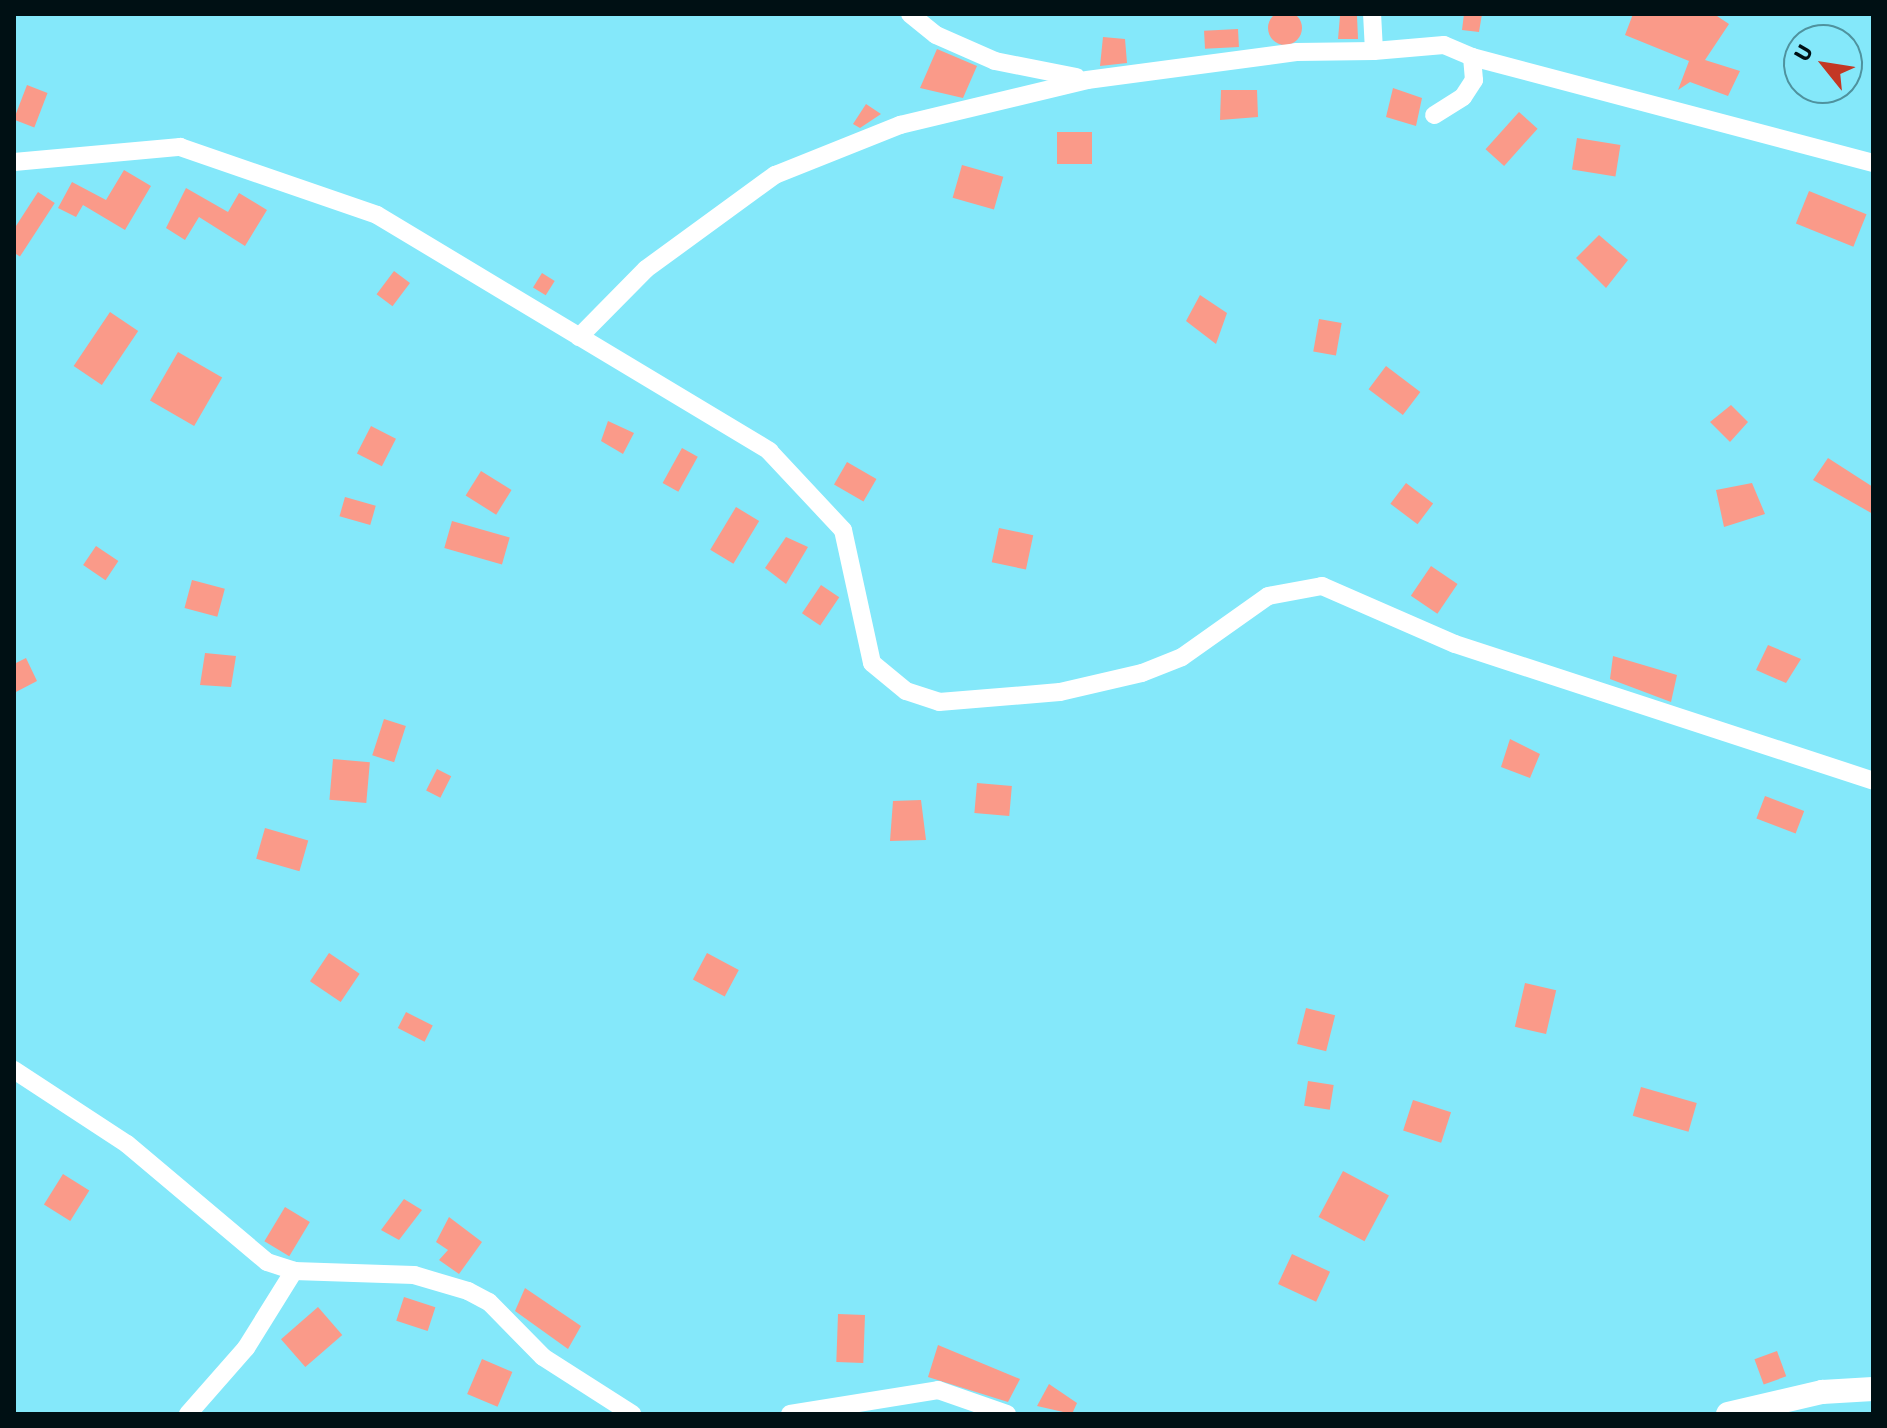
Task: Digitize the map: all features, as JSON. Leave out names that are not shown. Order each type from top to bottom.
[{"type":"main road","points":[[1728,1414],[1822,1392],[1873,1389]]},
{"type":"street","points":[[910,14],[936,35],[995,61],[1087,80]]},
{"type":"street","points":[[1372,14],[1374,51]]},
{"type":"street","points":[[579,337],[646,269],[775,175],[900,125],[1087,80],[1266,55],[1444,45],[1472,57],[1873,163]]},
{"type":"street","points":[[1434,115],[1463,97],[1474,80],[1472,57]]},
{"type":"street","points":[[14,162],[180,147],[252,166],[377,215],[579,337],[737,426],[827,506],[843,530],[872,663],[906,691],[967,702],[1060,692],[1142,673],[1182,657],[1268,596],[1322,586],[1455,644],[1873,781]]},
{"type":"street","points":[[14,1070],[127,1144],[267,1262],[294,1271],[414,1275],[468,1291],[489,1302],[543,1357],[632,1414]]},
{"type":"street","points":[[188,1414],[246,1348],[294,1271]]},
{"type":"street","points":[[790,1414],[938,1390],[1007,1414]]},
{"type":"building","points":[[1285,11],[1297,16],[1302,28],[1297,40],[1285,45],[1273,40],[1268,28],[1273,16]]},
{"type":"building","points":[[1464,14],[1482,14],[1479,32],[1462,30]]},
{"type":"building","points":[[1633,14],[1714,14],[1729,24],[1705,60],[1740,71],[1728,96],[1690,82],[1678,90],[1689,61],[1625,35]]},
{"type":"building","points":[[1340,16],[1357,16],[1358,39],[1338,39]]},
{"type":"building","points":[[1238,29],[1239,47],[1205,49],[1204,31]]},
{"type":"building","points":[[1103,37],[1125,39],[1127,63],[1100,66]]},
{"type":"building","points":[[937,49],[977,66],[963,98],[920,88]]},
{"type":"building","points":[[27,85],[48,93],[34,127],[14,120]]},
{"type":"building","points":[[1393,88],[1422,98],[1416,126],[1386,117]]},
{"type":"building","points":[[1221,90],[1257,90],[1258,117],[1220,120]]},
{"type":"building","points":[[866,104],[881,114],[860,128],[853,124]]},
{"type":"building","points":[[1519,112],[1538,129],[1504,166],[1486,149]]},
{"type":"building","points":[[1057,132],[1092,132],[1092,164],[1057,164]]},
{"type":"building","points":[[1577,138],[1620,145],[1615,176],[1572,170]]},
{"type":"building","points":[[962,165],[1003,177],[994,210],[953,198]]},
{"type":"building","points":[[124,170],[151,186],[125,230],[83,205],[76,217],[58,208],[72,182],[106,200]]},
{"type":"building","points":[[186,188],[228,212],[239,193],[267,210],[245,246],[199,217],[185,240],[166,228]]},
{"type":"building","points":[[1809,191],[1866,214],[1853,247],[1796,223]]},
{"type":"building","points":[[38,192],[55,203],[20,257],[14,253],[14,229]]},
{"type":"building","points":[[1599,235],[1628,260],[1606,288],[1576,258]]},
{"type":"building","points":[[394,271],[410,283],[393,306],[377,294]]},
{"type":"building","points":[[542,273],[555,281],[546,295],[533,287]]},
{"type":"building","points":[[1200,295],[1227,313],[1216,344],[1186,321]]},
{"type":"building","points":[[110,312],[138,331],[102,385],[74,366]]},
{"type":"building","points":[[1319,319],[1342,323],[1336,355],[1313,351]]},
{"type":"building","points":[[178,352],[222,378],[194,426],[150,400]]},
{"type":"building","points":[[1386,366],[1420,392],[1403,415],[1369,389]]},
{"type":"building","points":[[1731,405],[1748,422],[1730,442],[1710,422]]},
{"type":"building","points":[[608,421],[634,433],[623,454],[601,441]]},
{"type":"building","points":[[371,426],[396,439],[382,466],[357,454]]},
{"type":"building","points":[[682,448],[698,457],[678,492],[663,483]]},
{"type":"building","points":[[1828,458],[1873,487],[1873,514],[1813,480]]},
{"type":"building","points":[[847,462],[876,479],[863,502],[834,485]]},
{"type":"building","points":[[481,471],[512,490],[496,515],[466,496]]},
{"type":"building","points":[[1406,483],[1433,503],[1418,524],[1390,504]]},
{"type":"building","points":[[1752,483],[1765,514],[1724,527],[1716,490]]},
{"type":"building","points":[[345,497],[376,506],[370,525],[339,516]]},
{"type":"building","points":[[736,507],[759,521],[733,564],[710,550]]},
{"type":"building","points":[[452,521],[510,538],[502,564],[444,548]]},
{"type":"building","points":[[999,528],[1033,535],[1026,570],[992,562]]},
{"type":"building","points":[[786,537],[808,547],[786,584],[765,568]]},
{"type":"building","points":[[96,546],[118,561],[106,580],[83,565]]},
{"type":"building","points":[[1431,566],[1458,584],[1437,614],[1411,596]]},
{"type":"building","points":[[192,580],[225,589],[217,617],[184,608]]},
{"type":"building","points":[[821,585],[839,597],[820,625],[802,613]]},
{"type":"building","points":[[1768,645],[1801,659],[1786,683],[1756,670]]},
{"type":"building","points":[[205,653],[236,656],[231,687],[200,685]]},
{"type":"building","points":[[1613,656],[1677,675],[1671,702],[1610,679]]},
{"type":"building","points":[[26,658],[37,681],[14,693],[14,664]]},
{"type":"building","points":[[384,719],[406,726],[394,762],[372,755]]},
{"type":"building","points":[[1510,739],[1540,754],[1530,778],[1501,767]]},
{"type":"building","points":[[333,759],[370,762],[366,803],[329,800]]},
{"type":"building","points":[[437,769],[451,776],[440,798],[426,790]]},
{"type":"building","points":[[977,783],[1012,786],[1009,816],[974,813]]},
{"type":"building","points":[[1765,796],[1804,811],[1796,833],[1756,818]]},
{"type":"building","points":[[921,800],[926,840],[890,841],[893,801]]},
{"type":"building","points":[[265,828],[308,840],[299,871],[256,859]]},
{"type":"building","points":[[329,953],[360,974],[341,1002],[310,981]]},
{"type":"building","points":[[707,953],[739,970],[725,996],[693,979]]},
{"type":"building","points":[[1525,983],[1556,990],[1546,1034],[1515,1027]]},
{"type":"building","points":[[1306,1008],[1335,1015],[1326,1051],[1297,1044]]},
{"type":"building","points":[[406,1012],[433,1026],[425,1042],[398,1028]]},
{"type":"building","points":[[1308,1081],[1334,1085],[1330,1110],[1304,1106]]},
{"type":"building","points":[[1641,1087],[1697,1103],[1688,1132],[1633,1116]]},
{"type":"building","points":[[1413,1100],[1451,1112],[1441,1143],[1403,1130]]},
{"type":"building","points":[[1343,1171],[1389,1195],[1365,1241],[1319,1217]]},
{"type":"building","points":[[63,1174],[89,1190],[70,1221],[44,1205]]},
{"type":"building","points":[[404,1199],[422,1210],[399,1240],[381,1230]]},
{"type":"building","points":[[285,1207],[310,1222],[289,1256],[264,1241]]},
{"type":"building","points":[[449,1217],[482,1242],[459,1274],[439,1260],[448,1250],[436,1242]]},
{"type":"building","points":[[1292,1254],[1330,1272],[1316,1302],[1278,1284]]},
{"type":"building","points":[[525,1288],[581,1326],[568,1349],[515,1311]]},
{"type":"building","points":[[404,1297],[435,1307],[428,1331],[396,1321]]},
{"type":"building","points":[[318,1307],[342,1335],[305,1367],[281,1339]]},
{"type":"building","points":[[838,1314],[865,1315],[863,1363],[836,1362]]},
{"type":"building","points":[[938,1345],[1020,1379],[1008,1402],[928,1377]]},
{"type":"building","points":[[1777,1351],[1786,1376],[1764,1385],[1754,1359]]},
{"type":"building","points":[[482,1359],[512,1372],[498,1407],[467,1394]]},
{"type":"building","points":[[1049,1384],[1077,1403],[1072,1414],[1037,1406]]}]
